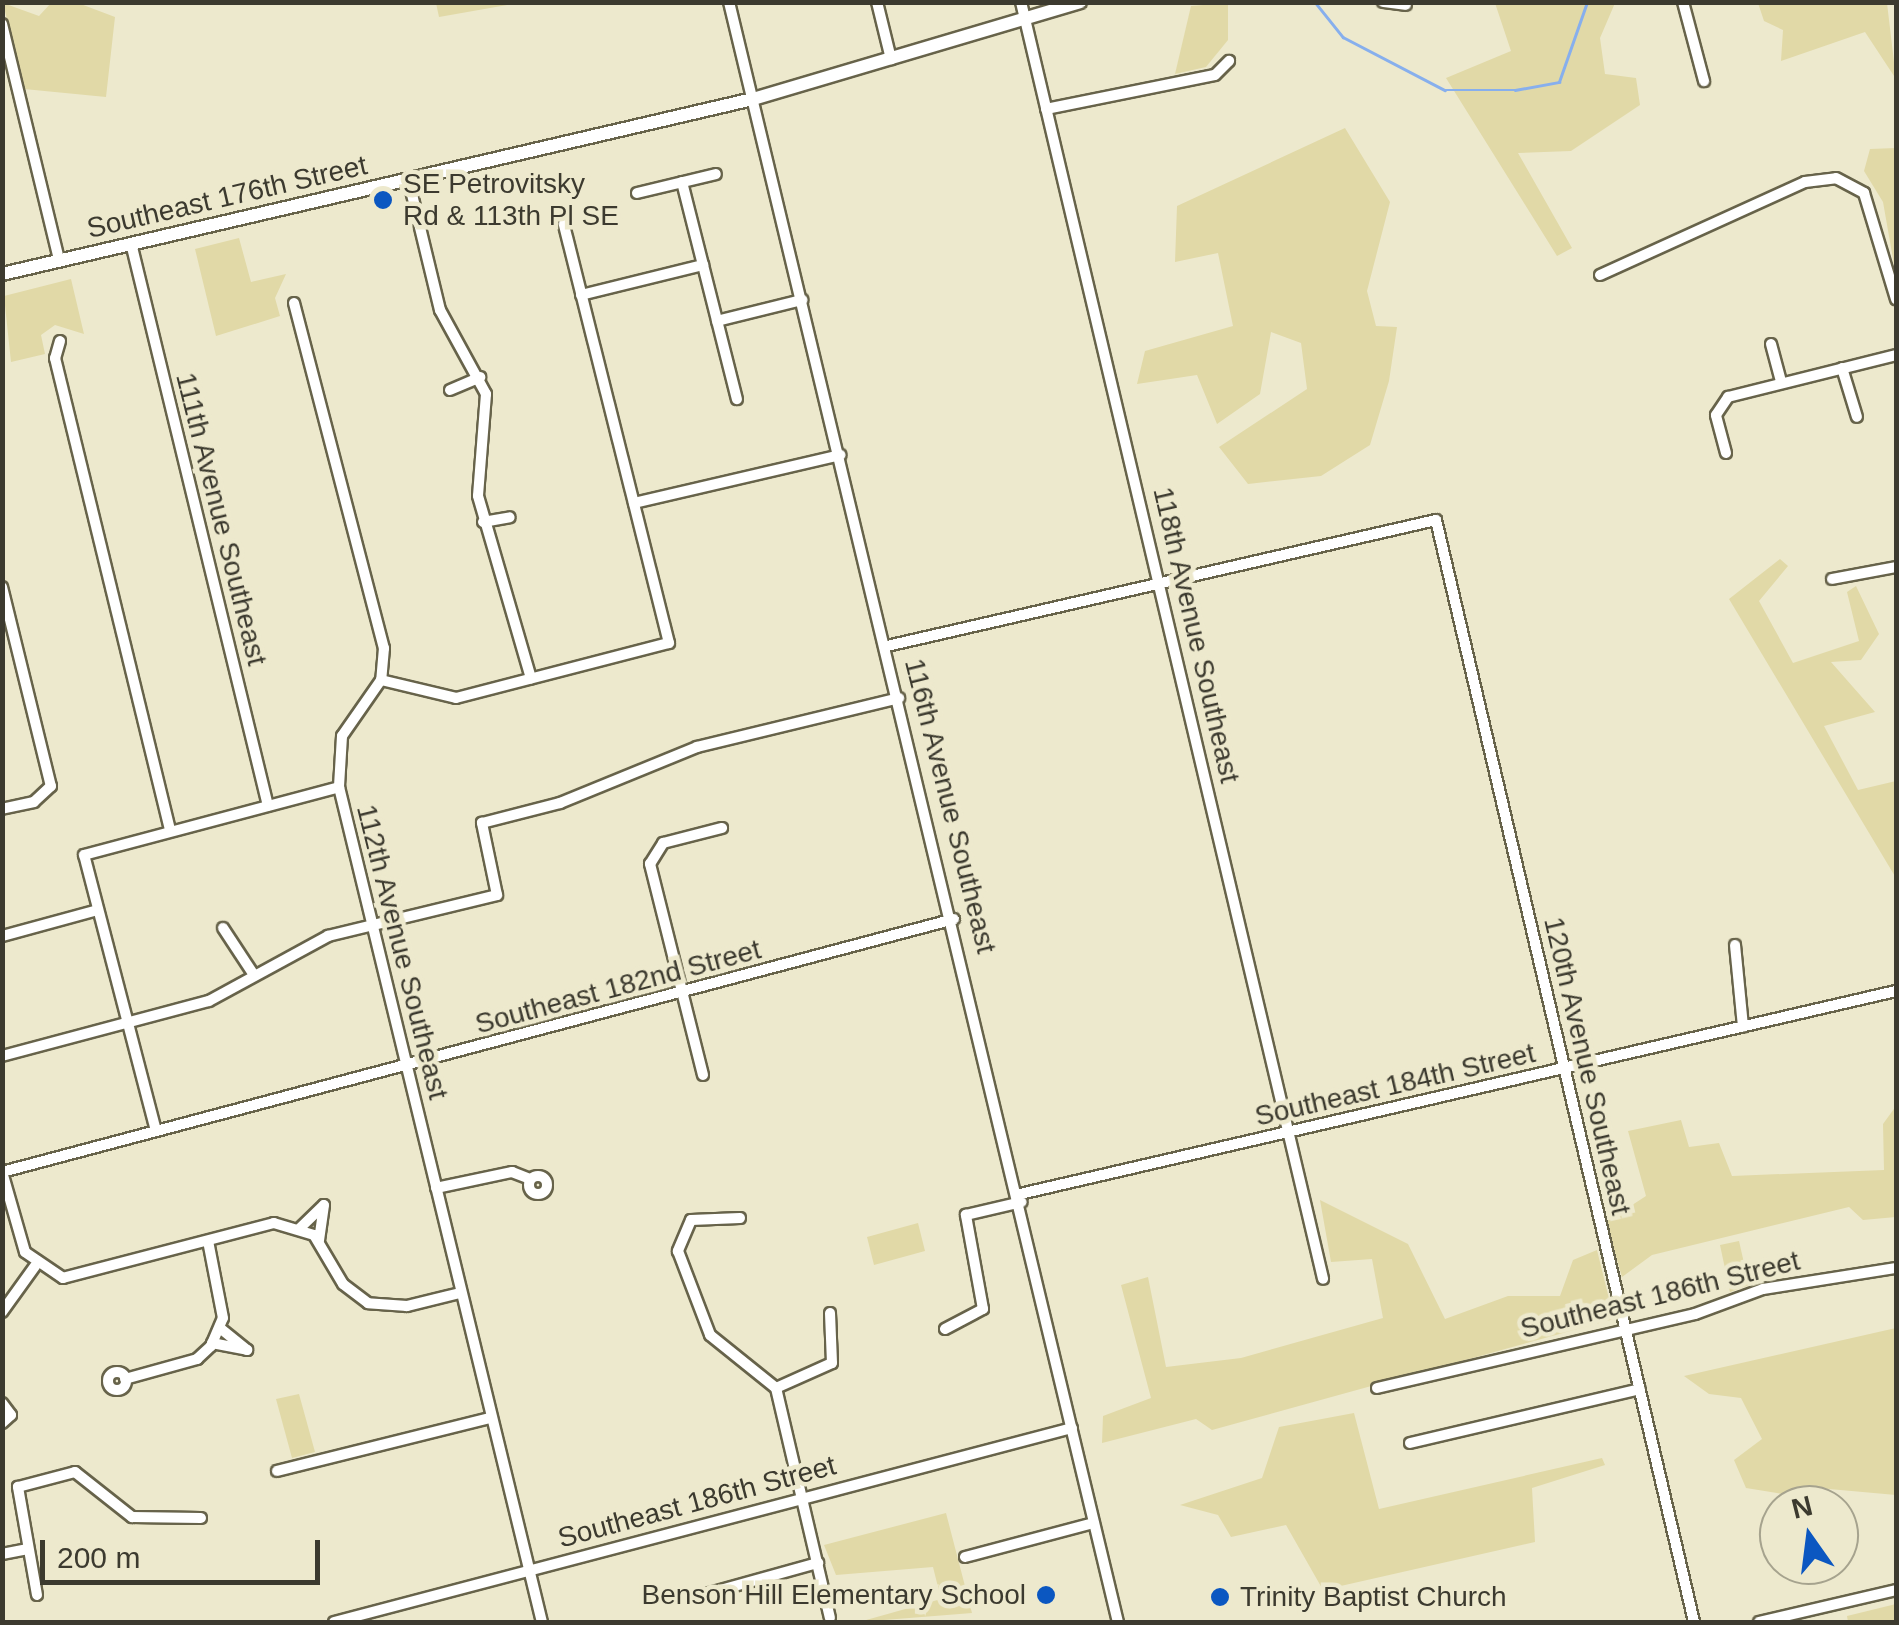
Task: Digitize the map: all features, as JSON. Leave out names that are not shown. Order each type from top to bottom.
[{"type":"main road","name":"Southeast 176th Street","points":[[2,274],[753,99],[1080,2]]},
{"type":"street","name":"116th Avenue Southeast","points":[[730,2],[1021,1198],[1118,1622]]},
{"type":"street","points":[[876,2],[892,58]]},
{"type":"street","name":"118th Avenue Southeast","points":[[1021,2],[1323,1279]]},
{"type":"street","points":[[1383,2],[1406,5]]},
{"type":"street","points":[[1683,2],[1704,80]]},
{"type":"street","points":[[2,24],[59,260]]},
{"type":"street","points":[[1046,109],[1214,75],[1230,62]]},
{"type":"street","points":[[636,193],[716,174]]},
{"type":"street","points":[[409,182],[440,310],[480,377],[489,416],[478,472],[483,522],[531,678]]},
{"type":"street","points":[[682,182],[737,400]]},
{"type":"street","points":[[1600,275],[1805,182],[1852,184],[1868,201],[1896,299]]},
{"type":"street","points":[[294,303],[380,627],[380,680],[434,699],[669,643],[564,224]]},
{"type":"street","name":"111th Avenue Southeast","points":[[131,243],[268,806]]},
{"type":"street","points":[[581,295],[703,265]]},
{"type":"street","points":[[717,321],[802,300]]},
{"type":"street","points":[[60,341],[56,358],[170,832]]},
{"type":"street","points":[[1771,344],[1781,382]]},
{"type":"street","points":[[1726,453],[1720,406],[1781,382],[1896,355]]},
{"type":"street","points":[[1842,368],[1857,417]]},
{"type":"street","points":[[450,390],[480,377]]},
{"type":"street","points":[[634,502],[840,455]]},
{"type":"street","points":[[483,522],[510,517]]},
{"type":"street","name":"120th Avenue Southeast","points":[[1160,580],[1436,520],[1694,1622]]},
{"type":"street","points":[[1832,579],[1896,567]]},
{"type":"street","points":[[887,646],[1160,580]]},
{"type":"street","points":[[2,587],[50,786],[34,802],[2,809]]},
{"type":"street","name":"112th Avenue Southeast","points":[[380,680],[342,736],[339,787],[542,1622]]},
{"type":"street","points":[[2,1056],[209,1001],[304,945],[497,895],[482,823],[590,793],[697,747],[899,698]]},
{"type":"street","points":[[156,1132],[84,855],[339,787]]},
{"type":"street","points":[[704,1075],[650,864],[664,843],[722,828]]},
{"type":"street","points":[[2,936],[98,910]]},
{"type":"street","name":"Southeast 182nd Street","points":[[2,1172],[954,919]]},
{"type":"street","points":[[223,928],[254,975]]},
{"type":"street","points":[[1735,945],[1742,1027]]},
{"type":"street","name":"Southeast 184th Street","points":[[945,1329],[983,1309],[966,1215],[1291,1131],[1896,991]]},
{"type":"street","points":[[2,1172],[35,1266],[63,1278],[274,1224],[300,1228],[319,1241],[344,1284],[368,1303],[408,1306],[460,1292]]},
{"type":"street","points":[[436,1188],[512,1172],[530,1179]]},
{"type":"street","points":[[300,1228],[324,1206],[319,1241]]},
{"type":"street","points":[[740,1218],[691,1220],[678,1251],[710,1335],[776,1388],[830,1618]]},
{"type":"street","points":[[125,1379],[197,1360],[217,1334],[208,1241]]},
{"type":"street","points":[[2,1312],[35,1266]]},
{"type":"street","name":"Southeast 186th Street","points":[[1377,1388],[1626,1329],[1782,1285],[1896,1268]]},
{"type":"street","points":[[776,1388],[832,1364],[830,1313]]},
{"type":"street","points":[[1410,1444],[1640,1389]]},
{"type":"street","points":[[2,1403],[12,1415],[2,1423]]},
{"type":"street","points":[[277,1472],[490,1418]]},
{"type":"street","name":"Southeast 186th Street","points":[[334,1622],[1072,1428]]},
{"type":"street","points":[[38,1596],[14,1492],[75,1472],[132,1518],[201,1518]]},
{"type":"street","points":[[965,1557],[1094,1523]]},
{"type":"street","points":[[2,1554],[26,1549]]},
{"type":"street","points":[[696,1597],[818,1563]]},
{"type":"street","points":[[1759,1622],[1896,1590]]},
{"type":"shaded area","points":[[436,2],[524,2],[439,17],[436,3]]},
{"type":"shaded area","points":[[3,3],[39,16],[51,3],[78,3],[115,17],[106,97],[24,89]]},
{"type":"shaded area","points":[[1228,3],[1228,40],[1206,67],[1175,74],[1191,6]]},
{"type":"shaded area","points":[[1495,3],[1615,3],[1600,38],[1605,74],[1636,78],[1640,105],[1571,151],[1518,153],[1572,248],[1557,256],[1446,78],[1511,51]]},
{"type":"shaded area","points":[[1758,3],[1887,3],[1896,79],[1865,32],[1781,61],[1783,30],[1764,21]]},
{"type":"shaded area","points":[[1345,128],[1390,202],[1367,291],[1376,326],[1397,327],[1389,381],[1370,445],[1321,476],[1248,484],[1219,447],[1307,389],[1301,343],[1271,332],[1260,394],[1217,424],[1197,375],[1137,384],[1145,351],[1233,326],[1218,253],[1175,262],[1177,206]]},
{"type":"shaded area","points":[[1896,148],[1896,276],[1883,202],[1864,171],[1870,149]]},
{"type":"shaded area","points":[[239,238],[251,282],[286,274],[275,298],[280,316],[216,336],[195,249]]},
{"type":"shaded area","points":[[71,279],[84,334],[55,325],[41,335],[45,354],[11,362],[4,296]]},
{"type":"shaded area","points":[[1780,559],[1788,566],[1759,601],[1793,663],[1859,641],[1847,592],[1856,586],[1879,634],[1861,660],[1831,662],[1875,712],[1824,726],[1858,790],[1896,781],[1896,878],[1729,599]]},
{"type":"shaded area","points":[[1896,1106],[1896,1217],[1863,1220],[1849,1207],[1652,1255],[1622,1277],[1606,1222],[1646,1196],[1628,1131],[1681,1120],[1689,1147],[1719,1143],[1732,1176],[1884,1170],[1883,1124]]},
{"type":"shaded area","points":[[1320,1200],[1408,1244],[1445,1319],[1508,1296],[1560,1296],[1573,1260],[1597,1250],[1614,1319],[1212,1430],[1196,1419],[1102,1443],[1103,1416],[1151,1398],[1121,1285],[1148,1277],[1166,1367],[1241,1358],[1383,1318],[1372,1259],[1331,1262]]},
{"type":"shaded area","points":[[918,1223],[925,1251],[874,1265],[867,1237]]},
{"type":"shaded area","points":[[1739,1241],[1749,1285],[1730,1292],[1720,1245]]},
{"type":"shaded area","points":[[1896,1328],[1896,1495],[1859,1492],[1859,1485],[1746,1488],[1734,1460],[1762,1439],[1741,1398],[1709,1394],[1684,1376]]},
{"type":"shaded area","points":[[299,1394],[315,1452],[292,1458],[276,1399]]},
{"type":"shaded area","points":[[1354,1413],[1379,1509],[1602,1458],[1605,1465],[1532,1488],[1535,1542],[1323,1590],[1286,1525],[1231,1537],[1218,1515],[1180,1505],[1262,1478],[1279,1427]]},
{"type":"shaded area","points":[[946,1513],[972,1613],[859,1622],[941,1599],[933,1567],[836,1575],[824,1545]]},
{"type":"shaded area","points":[[1896,1604],[1896,1622],[1848,1622],[1847,1616]]},
{"type":"waterway","points":[[1315,2],[1343,37],[1445,90],[1515,90],[1559,82],[1587,2]]},
{"type":"place","name":"SE Petrovitsky Rd & 113th Pl SE","points":[[383,200]]},
{"type":"place","name":"Benson Hill Elementary School","points":[[1046,1595]]},
{"type":"place","name":"Trinity Baptist Church","points":[[1220,1597]]}]
